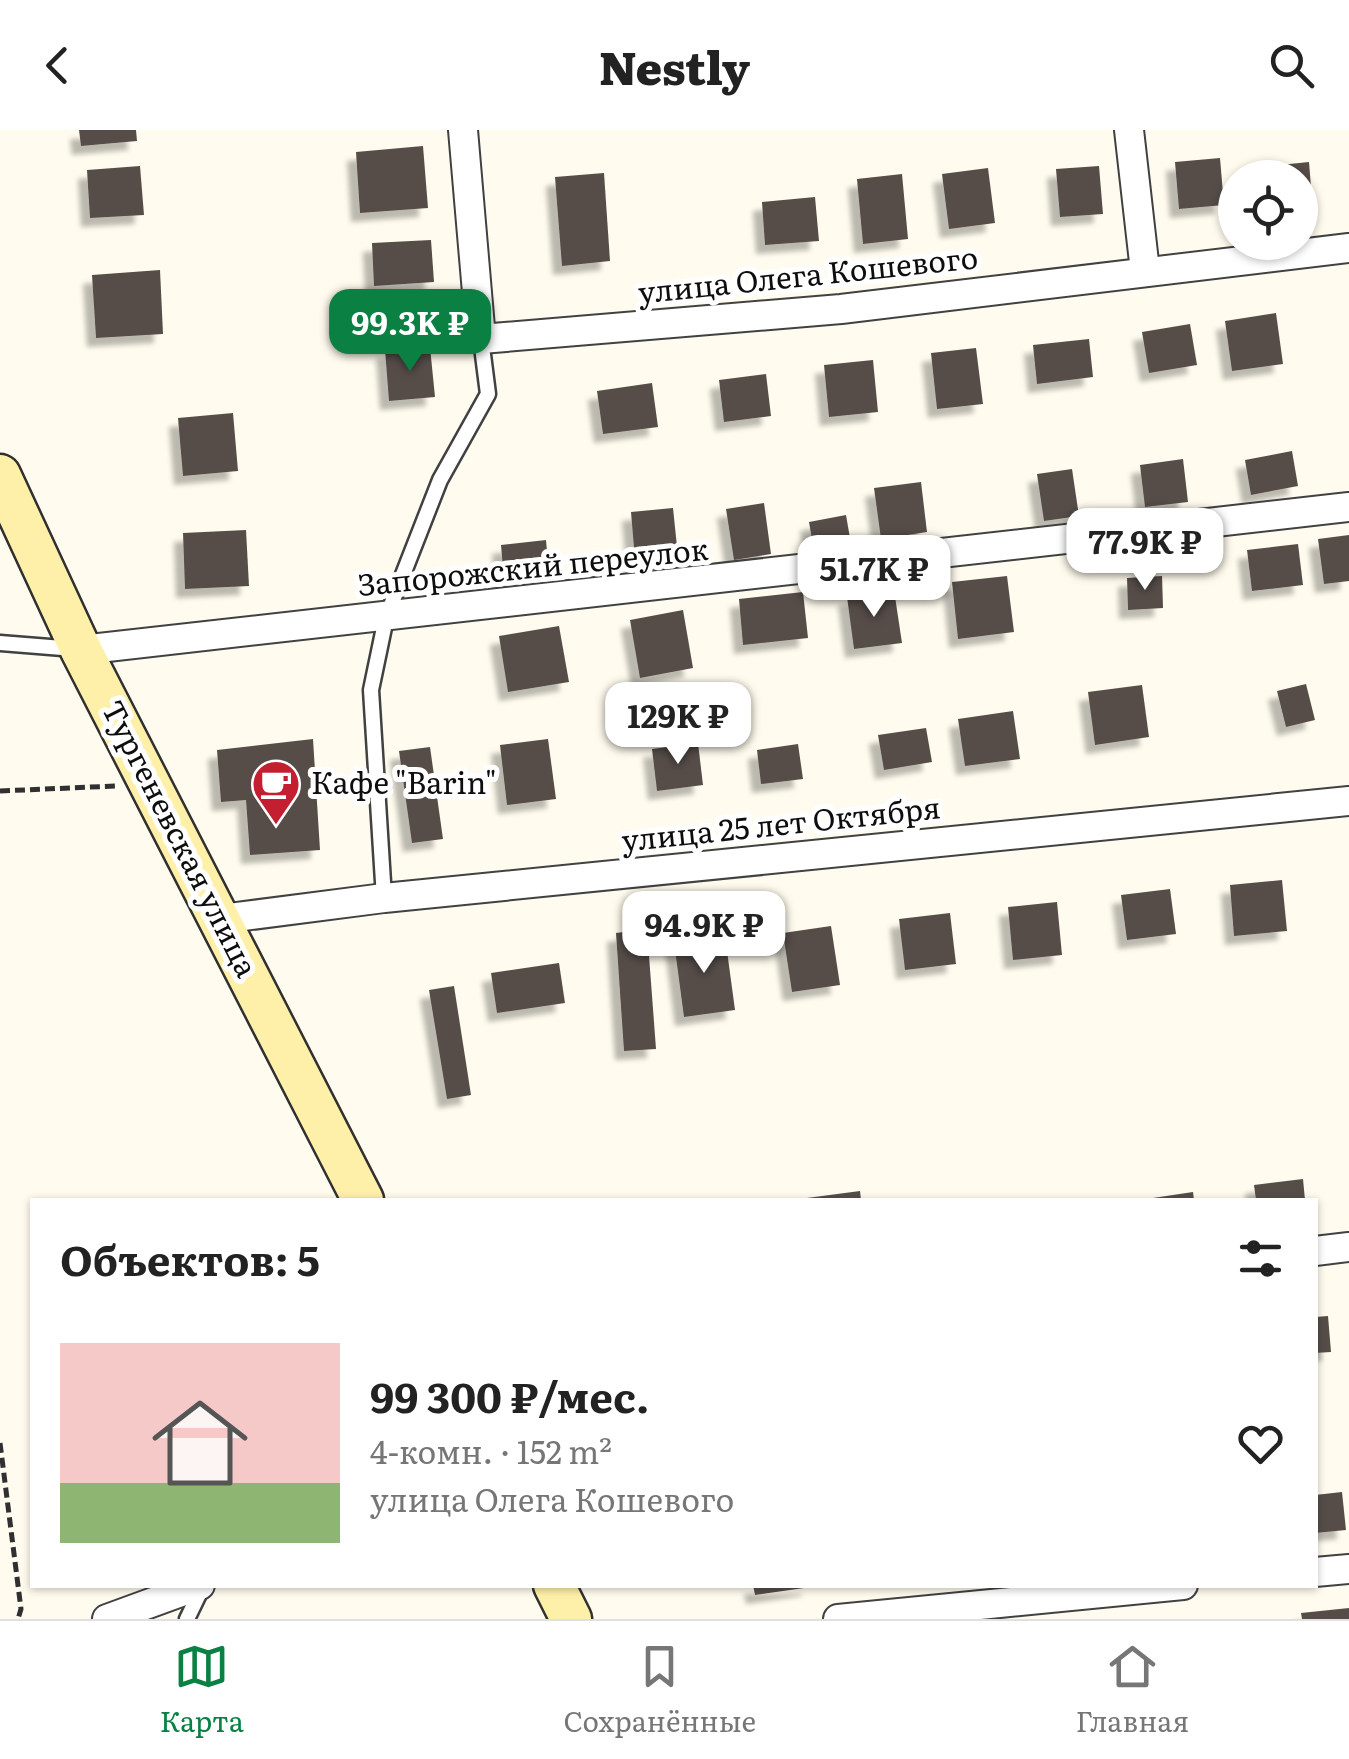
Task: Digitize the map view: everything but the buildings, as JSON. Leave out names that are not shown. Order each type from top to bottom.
[{"type":"main road","name":"Тургеневская улица","points":[[0,475],[81,650],[362,1198]]},
{"type":"main road","points":[[556,1588],[571,1619]]},
{"type":"street","points":[[464,130],[481,339]]},
{"type":"street","points":[[1129,130],[1145,271]]},
{"type":"street","name":"улица Олега Кошевого","points":[[481,339],[841,309],[1349,248]]},
{"type":"street","name":"Запорожский переулок","points":[[81,650],[1349,508]]},
{"type":"street","name":"улица 25 лет Октября","points":[[220,919],[384,898],[1349,801]]},
{"type":"street","points":[[1318,1251],[1349,1247]]},
{"type":"street","points":[[1318,1572],[1349,1569]]},
{"type":"street","points":[[107,1619],[194,1588]]},
{"type":"street","points":[[838,1619],[1153,1588]]},
{"type":"lane","points":[[384,898],[371,690],[386,618],[440,480],[488,394],[481,339]]},
{"type":"lane","points":[[0,643],[81,650]]},
{"type":"lane","points":[[187,1619],[201,1588]]},
{"type":"path","points":[[0,791],[153,784]]},
{"type":"path","points":[[0,1444],[20,1609],[18,1619]]},
{"type":"place","name":"Кафе \"Barin\"","points":[[276,826]]}]
